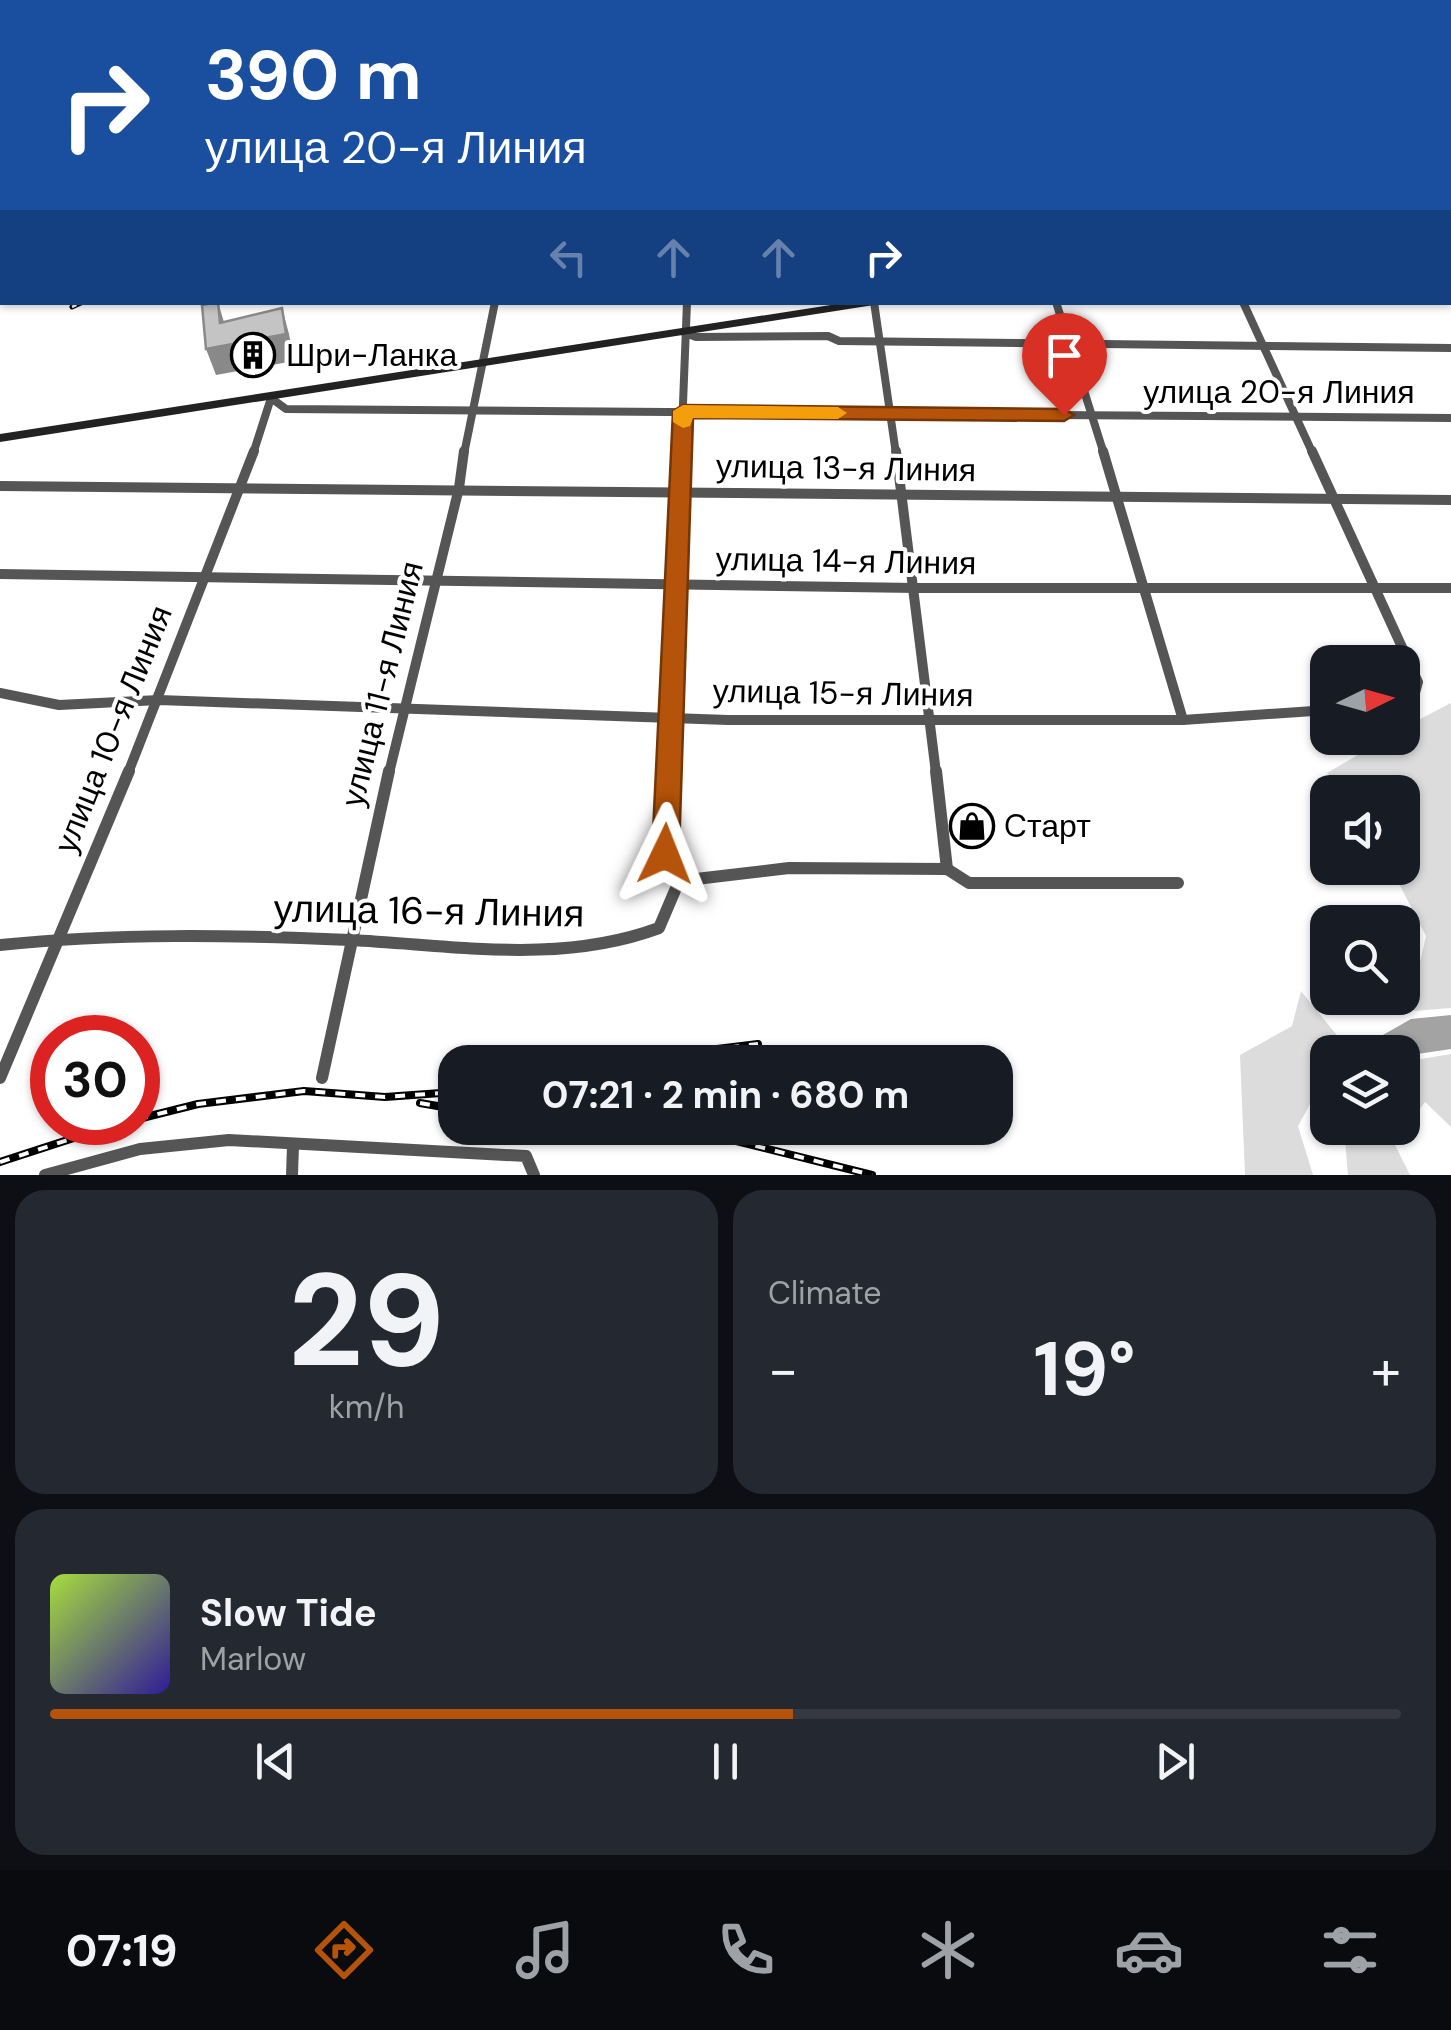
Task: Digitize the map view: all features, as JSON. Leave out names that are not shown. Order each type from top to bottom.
[{"type":"main road","points":[[0,438],[856,305]]},
{"type":"street","name":"улица 11-я Линия","points":[[322,1078],[403,708],[459,488],[470,410],[493,305]]},
{"type":"street","points":[[687,305],[665,854],[679,881],[789,868],[946,870],[969,883],[1178,883]]},
{"type":"street","points":[[874,305],[916,588],[946,870]]},
{"type":"street","points":[[1057,305],[1146,588],[1182,720]]},
{"type":"street","points":[[1244,305],[1402,645]]},
{"type":"street","points":[[686,333],[696,337],[828,336],[839,342],[1451,348]]},
{"type":"street","name":"улица 20-я Линия","points":[[271,398],[286,409],[1451,418]]},
{"type":"street","name":"улица 10-я Линия","points":[[0,1078],[159,700],[204,576],[243,487],[271,398]]},
{"type":"street","name":"улица 13-я Линия","points":[[0,486],[1451,500]]},
{"type":"street","name":"улица 14-я Линия","points":[[0,574],[916,588],[1451,588]]},
{"type":"street","name":"улица 15-я Линия","points":[[0,693],[59,705],[159,700],[670,718],[930,722],[1182,720],[1310,711]]},
{"type":"street","name":"улица 16-я Линия","points":[[0,945],[56,938],[350,940],[566,950],[637,939],[659,928],[679,881]]},
{"type":"street","points":[[0,1049],[15,1040]]},
{"type":"street","points":[[44,1175],[140,1149],[229,1140],[526,1156],[534,1175]]},
{"type":"street","points":[[292,1175],[293,1145]]},
{"type":"shaded area","points":[[1451,703],[1451,1008],[1420,1011],[1420,962],[1426,936],[1420,924],[1420,905],[1410,905],[1400,885],[1420,885],[1420,775],[1327,773],[1358,755],[1420,755],[1420,719]]},
{"type":"shaded area","points":[[1301,991],[1310,1002],[1310,1015],[1320,1015],[1337,1035],[1310,1035],[1310,1104],[1298,1126],[1313,1175],[1245,1175],[1240,1055],[1292,1026]]},
{"type":"shaded area","points":[[1451,1015],[1451,1049],[1420,1054],[1420,1035],[1383,1035],[1411,1019]]},
{"type":"shaded area","points":[[1451,1054],[1451,1127],[1425,1102],[1420,1109],[1420,1059]]},
{"type":"shaded area","points":[[1345,1145],[1395,1145],[1410,1175],[1348,1175]]},
{"type":"building","points":[[202,305],[218,305],[220,323],[282,308],[286,334],[206,349]]},
{"type":"railway","points":[[72,307],[76,305]]},
{"type":"railway","points":[[750,1045],[758,1044]]},
{"type":"railway","points":[[160,1114],[198,1104],[304,1091],[385,1097],[438,1093]]},
{"type":"railway","points":[[420,1103],[438,1106]]},
{"type":"railway","points":[[0,1162],[52,1145]]},
{"type":"railway","points":[[752,1145],[872,1175]]},
{"type":"slow traffic","points":[[683,422],[683,411],[838,413]]},
{"type":"place","name":"Шри-Ланка","points":[[253,355]]},
{"type":"place","name":"Cтарт","points":[[972,826]]},
{"type":"route","points":[[665,854],[683,411],[1064,415]]}]
